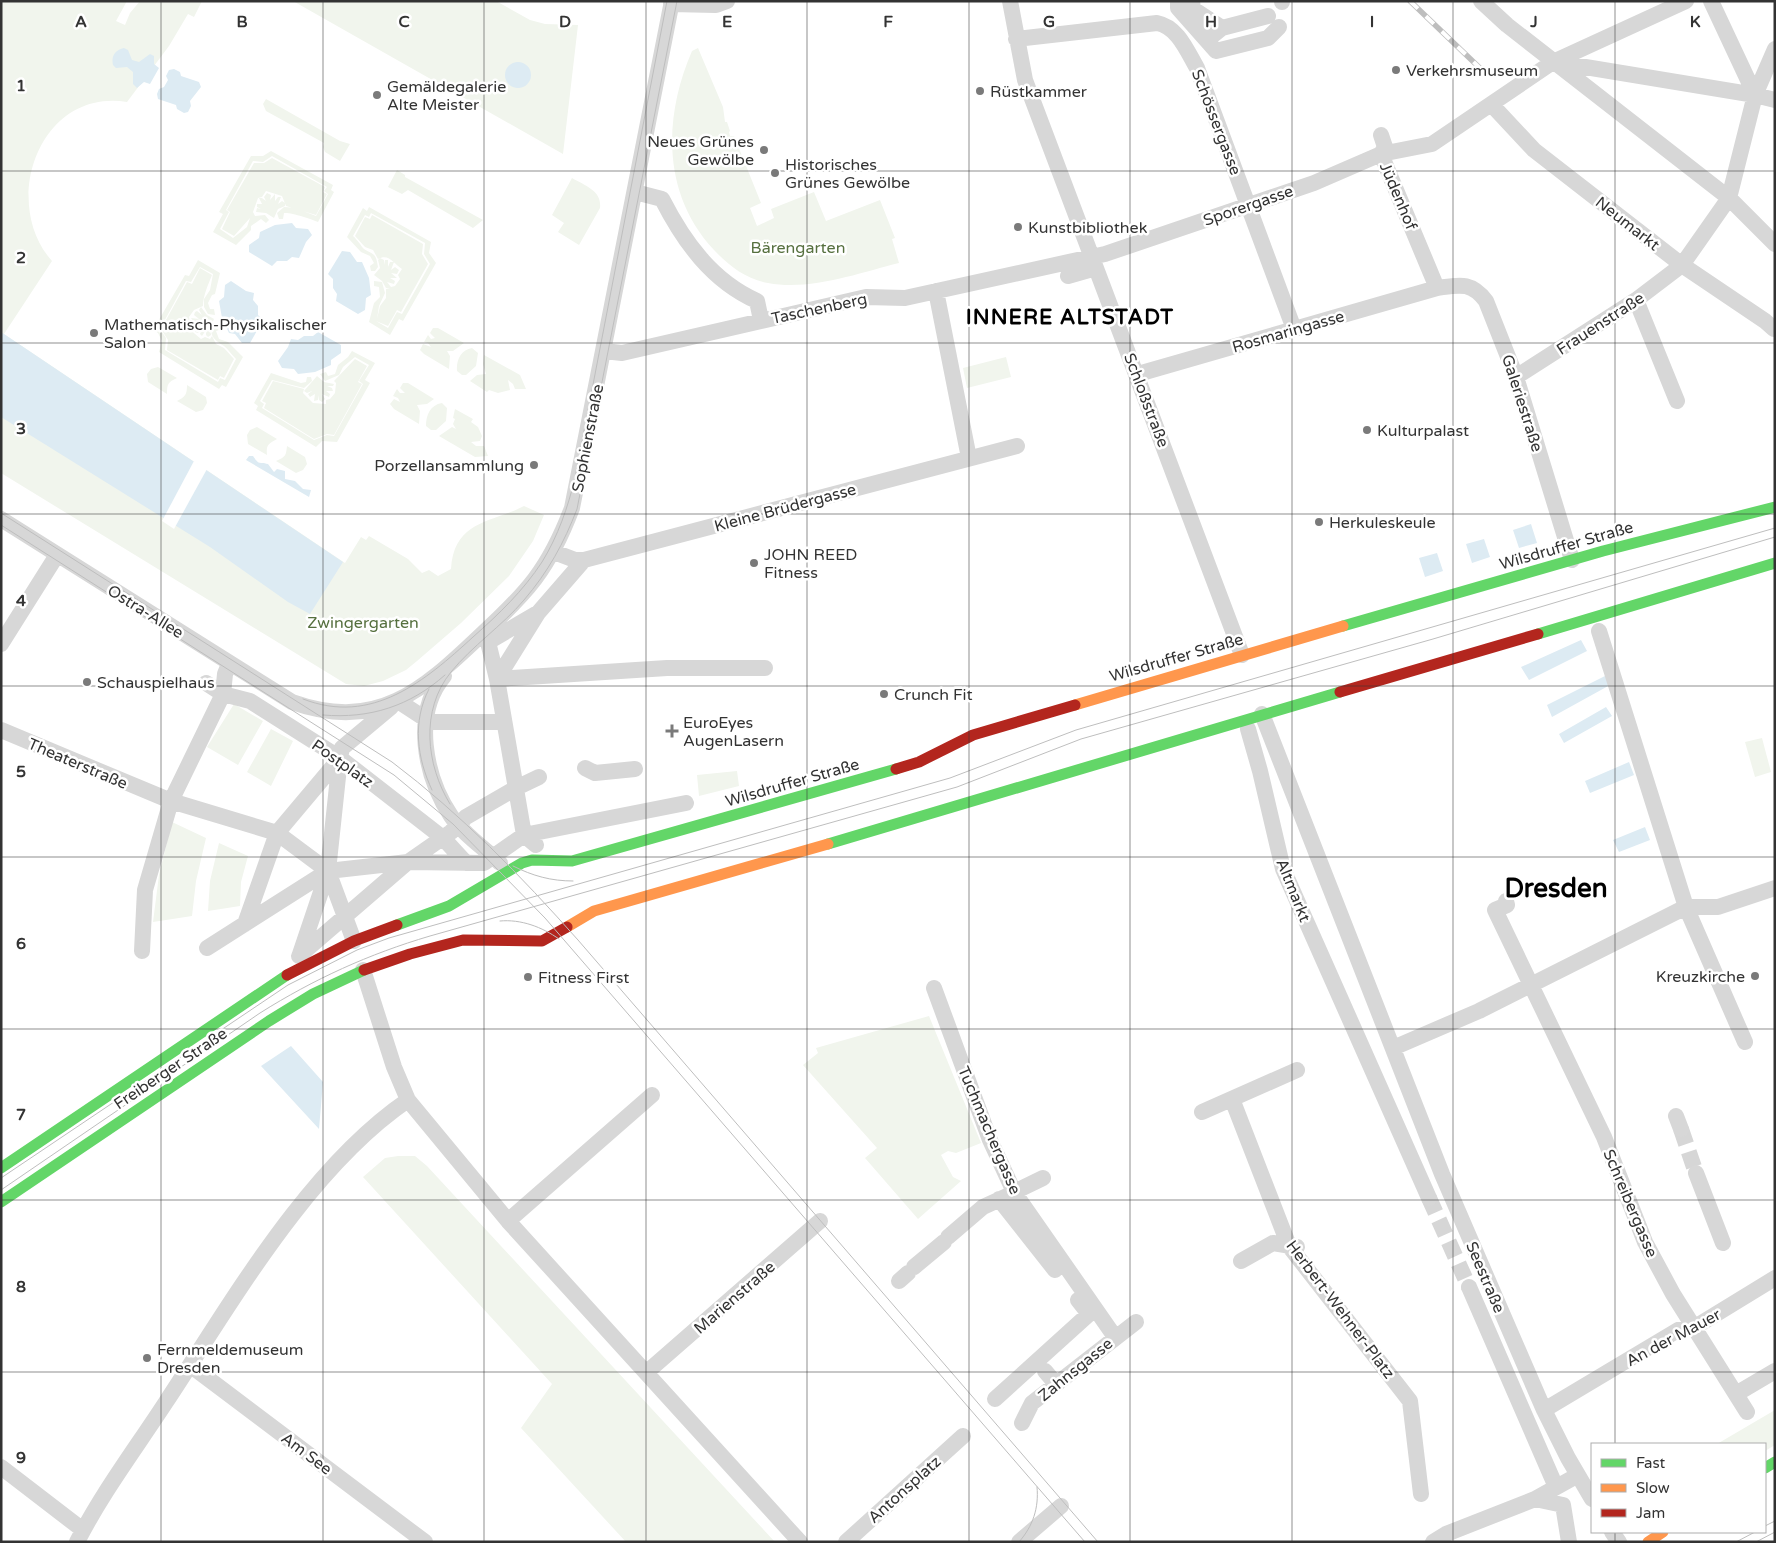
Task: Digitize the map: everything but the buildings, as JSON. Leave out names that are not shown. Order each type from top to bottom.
[{"type":"street","points":[[671,3],[716,5],[727,1]]},
{"type":"street","name":"Schloßstraße","points":[[1010,1],[1025,80],[1138,374],[1242,655]]},
{"type":"street","points":[[1178,1],[1178,8],[1216,51],[1268,38],[1268,23],[1217,32],[1193,10],[1192,1]]},
{"type":"street","points":[[1481,1],[1507,25],[1553,62],[1729,198],[1775,244]]},
{"type":"street","points":[[1553,62],[1611,33],[1686,1]]},
{"type":"street","points":[[1711,1],[1755,95]]},
{"type":"street","name":"Sophienstraße","points":[[292,702],[315,710],[355,712],[372,710],[398,701],[436,678],[459,656],[485,638],[519,600],[554,552],[572,508],[578,486],[671,3]]},
{"type":"street","name":"Schössergasse","points":[[1016,39],[1157,23],[1168,25],[1175,31],[1197,68],[1294,329]]},
{"type":"street","points":[[1729,198],[1755,95],[1775,49]]},
{"type":"street","points":[[1553,62],[1755,95],[1775,100]]},
{"type":"street","name":"Jüdenhof","points":[[1437,288],[1381,154],[1432,144],[1553,62]]},
{"type":"street","name":"Neumarkt","points":[[1492,104],[1534,150],[1682,264],[1774,328]]},
{"type":"street","points":[[1381,135],[1385,147],[1381,154]]},
{"type":"street","name":"Sporergasse","points":[[1094,262],[1314,183],[1381,154]]},
{"type":"street","name":"Taschenberg","points":[[635,192],[662,200],[674,223],[699,258],[725,284],[757,301],[762,320]]},
{"type":"street","name":"Frauenstraße","points":[[1516,377],[1636,300],[1682,264],[1729,198]]},
{"type":"street","points":[[1068,276],[1094,262]]},
{"type":"street","name":"Taschenberg","points":[[604,351],[622,353],[866,297],[905,298],[1094,262]]},
{"type":"street","name":"Galeriestraße","points":[[1437,288],[1464,285],[1478,291],[1486,301],[1516,377],[1572,560]]},
{"type":"street","name":"Rosmaringasse","points":[[1138,374],[1437,288]]},
{"type":"street","points":[[936,291],[950,304]]},
{"type":"street","points":[[936,291],[969,458]]},
{"type":"street","points":[[1636,300],[1677,401]]},
{"type":"street","name":"Kleine Brüdergasse","points":[[554,552],[575,560],[584,560],[1017,446]]},
{"type":"street","name":"Wilsdruffer Straße","points":[[507,871],[532,860],[572,861],[918,762],[973,735],[1572,560],[1775,507]]},
{"type":"street","name":"Ostra-Allee","points":[[1,519],[292,702]]},
{"type":"street","points":[[1,644],[58,555]]},
{"type":"street","points":[[497,679],[538,613],[584,560]]},
{"type":"street","points":[[800,1542],[647,1372],[508,1222],[408,1100],[394,1067],[364,970],[410,954],[463,940],[542,941],[554,936],[576,920],[610,906],[897,824],[1262,714],[1734,577],[1775,563]]},
{"type":"street","points":[[530,840],[516,788],[497,679],[485,638],[538,613]]},
{"type":"street","points":[[1599,631],[1686,907],[1745,1042]]},
{"type":"street","name":"Postplatz","points":[[459,656],[440,680],[432,697],[426,721],[425,741],[430,770],[451,832],[466,863]]},
{"type":"street","points":[[142,951],[145,890],[157,795],[223,694],[225,674],[229,664]]},
{"type":"street","points":[[497,679],[667,668],[766,668]]},
{"type":"street","name":"Postplatz","points":[[206,683],[223,694],[250,701],[341,753],[451,832],[492,856],[507,871]]},
{"type":"street","points":[[398,701],[426,721],[504,722]]},
{"type":"street","name":"Postplatz","points":[[341,753],[398,701]]},
{"type":"street","name":"Seestraße","points":[[1262,714],[1442,1174],[1544,1410],[1568,1458],[1591,1497]]},
{"type":"street","name":"Altmarkt","points":[[1248,729],[1260,771],[1282,869],[1356,1045]]},
{"type":"street","name":"Theaterstraße","points":[[1,730],[157,795],[277,833],[328,871]]},
{"type":"street","points":[[245,924],[277,833],[341,753]]},
{"type":"street","points":[[302,960],[328,871],[341,753]]},
{"type":"street","points":[[592,774],[636,769]]},
{"type":"street","points":[[302,960],[345,916],[408,862],[451,832],[466,818],[516,788],[539,777]]},
{"type":"street","points":[[207,948],[328,871],[408,862],[484,863],[492,856],[530,840],[686,803]]},
{"type":"street","points":[[328,871],[354,941],[449,906],[507,871]]},
{"type":"street","points":[[1356,1045],[1393,1048],[1531,986],[1686,907],[1718,908],[1775,888]]},
{"type":"street","name":"Schreibergasse","points":[[1505,899],[1507,905],[1496,910],[1604,1137],[1645,1242],[1673,1294],[1747,1412]]},
{"type":"street","name":"Freiberger Straße","points":[[1,1168],[238,1007],[302,960],[354,941]]},
{"type":"street","name":"Freiberger Straße","points":[[1,1202],[269,1021],[313,994],[364,970]]},
{"type":"street","name":"Tuchmachergasse","points":[[934,988],[990,1140],[1007,1196],[1063,1280],[1089,1314]]},
{"type":"street","points":[[1356,1045],[1429,1198]]},
{"type":"street","points":[[1202,1112],[1296,1070]]},
{"type":"street","points":[[508,1222],[652,1095]]},
{"type":"street","name":"Herbert-Wehner-Platz","points":[[1232,1099],[1296,1247],[1410,1401],[1421,1494]]},
{"type":"street","points":[[1,1467],[80,1536],[190,1365],[281,1229],[340,1159],[392,1110],[408,1100]]},
{"type":"street","points":[[1696,1172],[1722,1243]]},
{"type":"street","points":[[907,1274],[983,1207],[1043,1178]]},
{"type":"street","name":"Tuchmachergasse","points":[[1007,1196],[1115,1337]]},
{"type":"street","name":"Marienstraße","points":[[647,1372],[820,1221]]},
{"type":"street","points":[[1241,1261],[1273,1244],[1296,1247]]},
{"type":"street","name":"An der Mauer","points":[[1544,1410],[1678,1330],[1695,1327],[1775,1278]]},
{"type":"street","name":"Seestraße","points":[[1469,1287],[1556,1487]]},
{"type":"street","name":"Zahnsgasse","points":[[994,1399],[1089,1314]]},
{"type":"street","name":"Zahnsgasse","points":[[1022,1423],[1032,1403],[1136,1322]]},
{"type":"street","name":"Am See","points":[[190,1365],[425,1542]]},
{"type":"street","points":[[1045,1371],[1056,1384]]},
{"type":"street","points":[[1736,1394],[1775,1371]]},
{"type":"street","name":"Antonsplatz","points":[[846,1542],[963,1436]]},
{"type":"street","points":[[1433,1542],[1446,1534],[1536,1499],[1571,1479]]},
{"type":"street","points":[[1536,1499],[1564,1505],[1569,1542]]},
{"type":"street","points":[[1020,1542],[1061,1506]]},
{"type":"street","points":[[1648,1542],[1662,1533]]},
{"type":"green space","name":"Zwingergarten","points":[[1,1],[127,1],[116,21],[125,25],[130,13],[140,1],[202,1],[194,17],[188,14],[169,46],[127,102],[96,102],[71,113],[51,131],[37,154],[30,182],[29,210],[37,237],[52,261],[4,334],[345,563],[361,537],[366,540],[369,536],[408,559],[422,573],[429,570],[438,576],[451,569],[454,553],[459,541],[467,532],[477,526],[524,506],[544,515],[533,541],[509,576],[461,623],[406,670],[383,681],[364,686],[346,684],[1,473]]},
{"type":"green space","points":[[293,1],[496,1],[530,20],[545,24],[578,25],[563,154]]},
{"type":"green space","name":"Bärengarten","points":[[698,48],[723,107],[725,122],[727,122],[730,136],[734,136],[761,203],[750,208],[757,226],[774,218],[771,209],[814,192],[826,221],[880,200],[895,238],[892,239],[899,263],[834,280],[801,285],[784,285],[760,281],[745,275],[714,250],[697,228],[685,205],[677,180],[673,155],[676,102],[682,76],[692,51]]},
{"type":"green space","points":[[266,99],[340,141],[350,144],[340,161],[325,152],[324,143],[266,111],[263,104]]},
{"type":"green space","points":[[271,151],[333,185],[331,190],[334,192],[318,222],[287,213],[284,213],[283,219],[279,219],[277,213],[284,207],[293,208],[286,206],[282,196],[266,191],[262,197],[258,198],[253,212],[255,216],[265,215],[269,220],[266,223],[261,219],[251,226],[251,230],[236,245],[213,232],[223,214],[219,212],[251,156],[263,156]],"holes":[[[272,156],[327,187],[324,191],[328,194],[316,216],[305,212],[316,215],[327,194],[323,192],[325,187],[272,158],[264,163],[254,163],[227,210],[230,212],[222,229],[234,236],[250,218],[247,227],[233,238],[220,229],[229,212],[226,210],[253,161],[263,162]]]},
{"type":"green space","points":[[397,170],[405,175],[405,177],[483,220],[473,228],[408,190],[402,194],[388,187]]},
{"type":"green space","points":[[572,178],[596,193],[600,202],[600,208],[579,245],[558,232],[564,223],[552,215]]},
{"type":"green space","points":[[267,193],[271,195],[270,200],[275,194],[275,201],[278,197],[281,197],[278,204],[282,201],[285,203],[285,206],[278,209],[274,218],[266,213],[256,212],[257,208],[261,209],[257,207],[257,204],[262,204],[259,198],[266,201],[264,197]]},
{"type":"green space","points":[[369,207],[431,242],[429,253],[436,263],[403,321],[399,319],[390,335],[369,322],[374,303],[380,297],[379,287],[374,286],[374,281],[382,282],[385,293],[379,306],[377,319],[380,306],[386,298],[386,289],[390,289],[386,288],[382,281],[374,275],[380,268],[378,260],[380,258],[378,259],[373,250],[365,247],[355,236],[365,217],[370,219],[372,215],[423,244],[422,254],[428,264],[401,312],[397,310],[388,326],[376,321],[388,328],[397,312],[402,314],[430,264],[424,254],[425,243],[371,213],[369,217],[365,215],[353,236],[364,249],[375,257],[378,267],[375,271],[371,271],[370,266],[374,263],[370,256],[361,252],[347,237],[363,208],[367,211]],"holes":[[[385,257],[394,262],[390,262],[388,267],[388,260],[385,260],[384,265],[384,260],[380,258]],[[394,262],[402,269],[398,275],[400,279],[395,286],[391,287],[387,282],[394,284],[395,281],[390,278],[397,278],[391,273],[397,274],[399,270],[395,267],[391,270]]]},
{"type":"green space","points":[[198,260],[220,273],[215,294],[212,295],[208,303],[210,309],[214,309],[215,315],[208,314],[204,307],[204,299],[210,290],[213,274],[200,267],[191,282],[186,281],[160,329],[166,338],[165,350],[218,382],[220,378],[225,380],[236,359],[226,347],[212,336],[212,326],[219,325],[219,330],[216,331],[219,339],[228,342],[243,357],[226,387],[222,385],[219,389],[159,352],[162,341],[158,333],[153,330],[185,275],[189,276]]},
{"type":"green space","points":[[200,268],[212,275],[203,306],[194,310],[189,317],[188,328],[201,339],[205,337],[210,339],[212,336],[216,344],[224,348],[234,359],[224,378],[220,376],[218,380],[167,350],[168,340],[161,329],[187,282],[192,284]]},
{"type":"green space","points":[[201,307],[207,315],[214,319],[210,328],[211,335],[208,337],[206,330],[202,336],[200,334],[202,329],[198,333],[195,332],[199,326],[194,329],[190,326],[192,322],[197,323],[191,318],[199,319],[194,315],[195,312],[197,311],[202,315],[199,310]]},
{"type":"green space","points":[[433,328],[438,328],[464,343],[453,351],[447,351],[450,356],[449,369],[420,350],[423,344],[431,347],[428,343],[424,342],[428,335],[431,339],[435,338],[430,333]]},
{"type":"green space","points":[[472,348],[478,353],[476,366],[466,375],[462,375],[457,371],[458,359],[462,353]]},
{"type":"green space","points":[[352,351],[375,363],[365,380],[370,383],[337,442],[322,441],[316,447],[256,410],[258,406],[254,403],[271,373],[301,383],[306,382],[307,377],[311,377],[312,381],[304,388],[272,380],[260,401],[264,404],[262,408],[314,440],[327,435],[334,436],[363,384],[359,381],[369,365],[355,357],[343,367],[339,375],[325,381],[320,374],[326,372],[328,376],[335,374],[338,365]]},
{"type":"green space","points":[[484,355],[520,375],[526,389],[515,389],[508,380],[510,390],[498,393],[489,390],[487,392],[470,381],[477,375],[486,374],[483,364]]},
{"type":"green space","points":[[1006,357],[1011,377],[967,388],[963,368]]},
{"type":"green space","points":[[355,359],[367,366],[358,382],[362,384],[334,435],[327,434],[314,439],[264,408],[266,403],[262,401],[273,381],[304,389],[303,393],[313,403],[326,404],[326,400],[330,399],[335,393],[336,383],[334,381]]},
{"type":"green space","points":[[158,367],[177,378],[169,384],[167,394],[148,382],[147,374],[151,369]]},
{"type":"green space","points":[[317,376],[324,382],[334,384],[333,386],[327,386],[332,388],[333,391],[326,391],[330,394],[329,397],[322,394],[325,399],[322,402],[319,400],[319,395],[318,400],[314,401],[315,394],[310,397],[308,394],[312,391],[307,393],[304,391]]},
{"type":"green space","points":[[403,383],[408,383],[434,399],[427,404],[417,405],[420,411],[419,424],[394,409],[390,404],[394,399],[400,402],[398,398],[393,396],[397,389],[400,393],[405,393],[400,388]]},
{"type":"green space","points":[[187,385],[206,397],[207,403],[203,410],[196,412],[177,401],[185,395]]},
{"type":"green space","points":[[442,403],[447,408],[446,421],[436,430],[431,430],[426,426],[428,414],[434,406]]},
{"type":"green space","points":[[455,409],[473,419],[471,422],[478,427],[482,436],[480,441],[471,442],[476,446],[484,446],[488,456],[475,457],[439,436],[452,427],[456,429],[453,424]]},
{"type":"green space","points":[[257,427],[277,439],[268,445],[267,455],[248,444],[247,435],[250,430]]},
{"type":"green space","points":[[287,446],[305,457],[307,464],[303,470],[296,473],[276,461],[285,455]]},
{"type":"green space","points":[[234,704],[263,721],[238,765],[207,747]]},
{"type":"green space","points":[[271,729],[293,741],[271,786],[247,772]]},
{"type":"green space","points":[[1762,738],[1771,772],[1755,777],[1745,742]]},
{"type":"green space","points":[[737,771],[739,786],[699,796],[697,775]]},
{"type":"green space","points":[[172,822],[206,838],[196,881],[192,916],[153,922],[159,875]]},
{"type":"green space","points":[[219,843],[248,856],[241,882],[240,906],[208,911],[210,881]]},
{"type":"green space","points":[[929,1016],[981,1143],[956,1153],[948,1151],[941,1155],[953,1177],[961,1181],[918,1219],[865,1158],[877,1148],[803,1065],[818,1053],[816,1048]]},
{"type":"green space","points":[[415,1156],[427,1166],[775,1542],[626,1542],[521,1428],[552,1384],[363,1177],[385,1158]]},
{"type":"green space","points":[[1775,1410],[1775,1445],[1766,1450],[1766,1443],[1719,1443]]},
{"type":"shaded area","points":[[124,48],[128,50],[132,60],[139,62],[150,54],[154,56],[154,64],[159,68],[150,84],[144,82],[137,88],[133,84],[133,72],[127,67],[116,68],[113,65],[114,54]]},
{"type":"shaded area","points":[[518,62],[527,66],[531,75],[527,84],[518,88],[509,84],[505,75],[509,66]]},
{"type":"shaded area","points":[[174,69],[180,72],[181,76],[199,82],[201,87],[190,101],[191,106],[188,112],[184,113],[177,109],[176,105],[158,99],[157,94],[159,89],[164,87],[168,80],[166,76],[169,70]]},
{"type":"shaded area","points":[[292,223],[296,228],[308,229],[312,235],[306,242],[299,258],[292,257],[287,261],[277,261],[272,266],[249,252],[249,245],[259,238],[260,232],[275,225]]},
{"type":"shaded area","points":[[342,251],[350,252],[357,262],[362,262],[369,278],[371,295],[366,298],[365,310],[358,314],[336,301],[337,294],[333,288],[333,279],[328,274]]},
{"type":"shaded area","points":[[231,281],[246,291],[254,293],[253,300],[258,306],[258,315],[263,320],[250,343],[242,343],[235,334],[229,333],[222,318],[219,301],[224,297],[225,285]]},
{"type":"shaded area","points":[[1,332],[343,562],[310,614],[288,602],[210,547],[1,417]]},
{"type":"shaded area","points":[[318,332],[341,345],[341,353],[331,360],[331,365],[315,372],[298,374],[294,369],[282,368],[278,361],[291,339],[298,340],[304,336],[313,336]]},
{"type":"shaded area","points":[[249,456],[253,456],[258,462],[268,464],[274,472],[277,469],[285,471],[285,479],[295,481],[303,489],[311,490],[309,497],[246,460]]},
{"type":"shaded area","points":[[1531,524],[1537,543],[1519,548],[1513,530]]},
{"type":"shaded area","points":[[1484,539],[1490,557],[1472,563],[1466,544]]},
{"type":"shaded area","points":[[1437,553],[1443,571],[1425,577],[1419,558]]},
{"type":"shaded area","points":[[1581,640],[1587,651],[1529,680],[1521,667]]},
{"type":"shaded area","points":[[1605,676],[1610,685],[1552,717],[1547,705]]},
{"type":"shaded area","points":[[1606,707],[1612,716],[1564,743],[1559,734]]},
{"type":"shaded area","points":[[1629,762],[1634,775],[1590,793],[1585,781]]},
{"type":"shaded area","points":[[1645,827],[1650,840],[1619,852],[1613,840]]},
{"type":"shaded area","points":[[291,1046],[323,1082],[319,1129],[261,1066]]},
{"type":"pier","points":[[194,461],[207,469],[174,529],[162,521]]},
{"type":"tunnel","points":[[1681,1129],[1696,1173]]},
{"type":"tunnel","points":[[1429,1198],[1469,1287]]},
{"type":"tram line","points":[[303,699],[328,706],[352,707],[374,703],[396,695],[436,669],[483,628],[527,583],[548,552],[562,521],[575,478],[667,1]]},
{"type":"tram line","points":[[450,804],[442,789],[432,755],[430,738],[434,703],[441,687],[451,672],[468,653],[506,619],[541,579],[567,534],[577,509],[677,1]]},
{"type":"tram line","points":[[1,513],[392,762],[490,846],[578,940],[1098,1542]]},
{"type":"tram line","points":[[1,525],[394,775],[453,824],[545,918],[1085,1542]]},
{"type":"tram line","points":[[1,1178],[288,985],[357,950],[389,938],[950,778],[1076,730],[1775,528]]},
{"type":"tram line","points":[[1,1190],[260,1013],[321,978],[385,951],[430,936],[957,787],[1081,739],[1433,639],[1775,537]]},
{"type":"tram line","points":[[323,715],[357,715],[388,708],[418,695],[445,675]]},
{"type":"tram line","points":[[429,689],[420,714],[418,740],[423,765],[432,790]]},
{"type":"tram line","points":[[513,866],[542,877],[573,881]]},
{"type":"tram line","points":[[500,921],[516,921],[531,925],[559,939]]},
{"type":"tram line","points":[[1019,1542],[1028,1530],[1034,1516],[1037,1502],[1037,1487]]},
{"type":"tram line","points":[[1766,1526],[1775,1521]]},
{"type":"tram line","points":[[1756,1542],[1775,1532]]},
{"type":"tram line","points":[[1736,1542],[1753,1533]]},
{"type":"tram line","points":[[1039,1542],[1061,1542]]},
{"type":"railway","points":[[1410,1],[1484,72]]},
{"type":"traffic: fast","points":[[1343,626],[1603,551],[1775,507]]},
{"type":"traffic: fast","points":[[1538,634],[1775,563]]},
{"type":"traffic: fast","points":[[828,844],[1340,692]]},
{"type":"traffic: fast","points":[[397,925],[449,906],[522,863],[532,860],[572,861],[896,769]]},
{"type":"traffic: fast","points":[[1,1202],[269,1021],[313,994],[364,970]]},
{"type":"traffic: fast","points":[[1,1168],[287,975]]},
{"type":"traffic: fast","points":[[1766,1467],[1775,1462]]},
{"type":"traffic: slow","points":[[1075,705],[1343,626]]},
{"type":"traffic: slow","points":[[567,927],[594,911],[828,844]]},
{"type":"traffic: slow","points":[[1648,1542],[1662,1533]]},
{"type":"traffic: jam","points":[[1340,692],[1538,634]]},
{"type":"traffic: jam","points":[[896,769],[919,762],[973,735],[1075,705]]},
{"type":"traffic: jam","points":[[287,975],[354,941],[397,925]]},
{"type":"traffic: jam","points":[[364,970],[410,954],[463,940],[542,941],[567,927]]},
{"type":"place","name":"Verkehrsmuseum","points":[[1396,70]]},
{"type":"place","name":"Rüstkammer","points":[[980,91]]},
{"type":"place","name":"Gemäldegalerie Alte Meister","points":[[377,95]]},
{"type":"place","name":"Neues Grünes Gewölbe","points":[[764,150]]},
{"type":"place","name":"Historisches Grünes Gewölbe","points":[[775,173]]},
{"type":"place","name":"Kunstbibliothek","points":[[1018,227]]},
{"type":"place","name":"Mathematisch-Physikalischer Salon","points":[[94,333]]},
{"type":"place","name":"Kulturpalast","points":[[1367,430]]},
{"type":"place","name":"Porzellansammlung","points":[[534,465]]},
{"type":"place","name":"Herkuleskeule","points":[[1319,522]]},
{"type":"place","name":"JOHN REED Fitness","points":[[754,563]]},
{"type":"place","name":"Schauspielhaus","points":[[87,682]]},
{"type":"place","name":"Crunch Fit","points":[[884,694]]},
{"type":"place","name":"EuroEyes AugenLasern","points":[[672,731]]},
{"type":"place","name":"Kreuzkirche","points":[[1755,976]]},
{"type":"place","name":"Fitness First","points":[[528,977]]},
{"type":"place","name":"Fernmeldemuseum Dresden","points":[[147,1358]]},
{"type":"district","name":"INNERE ALTSTADT","points":[[1070,317]]},
{"type":"district","name":"Dresden","points":[[1556,888]]}]
